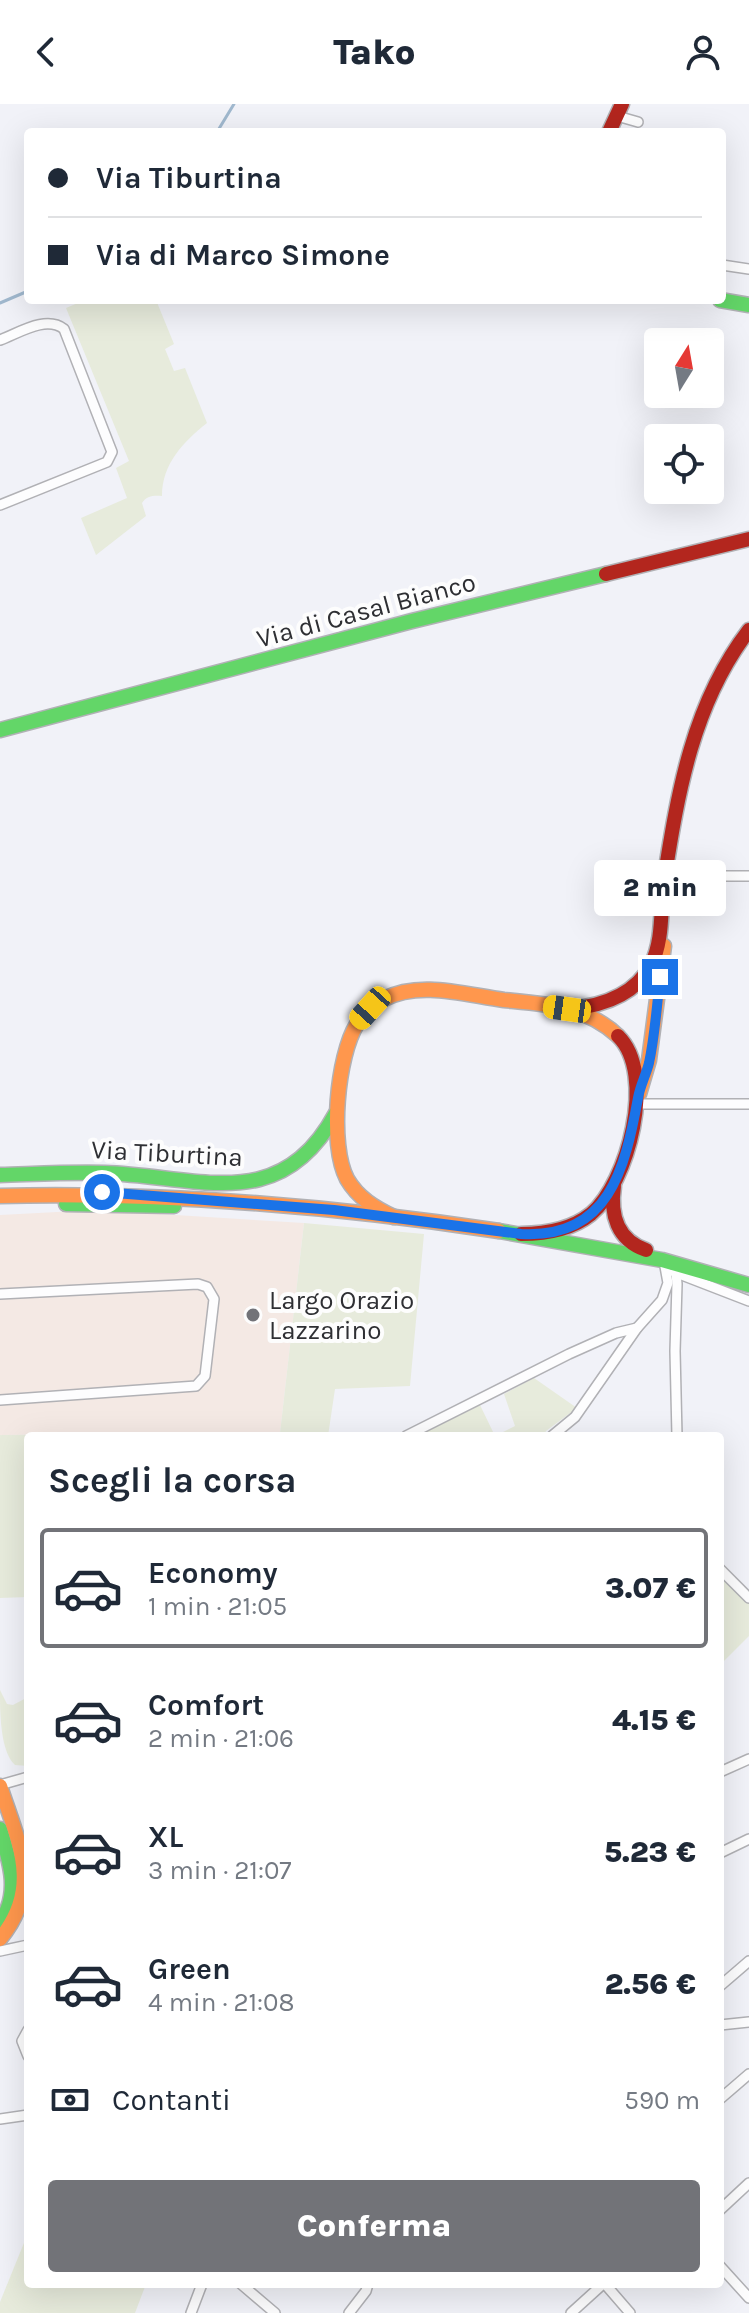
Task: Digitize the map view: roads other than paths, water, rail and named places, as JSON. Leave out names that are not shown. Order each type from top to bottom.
[{"type":"main road","points":[[611,128],[620,110]]},
{"type":"main road","points":[[726,301],[749,305]]},
{"type":"main road","name":"Via di Casal Bianco","points":[[0,730],[412,621],[748,540]]},
{"type":"main road","points":[[521,1234],[556,1232],[583,1222],[602,1204],[615,1181],[632,1135],[649,1060],[681,784],[696,729],[723,665],[749,630]]},
{"type":"main road","points":[[567,1009],[613,1000],[643,977],[656,951],[665,874],[671,858]]},
{"type":"main road","points":[[394,1217],[359,1197],[344,1176],[338,1152],[340,1100],[350,1036],[358,1021],[381,1000],[398,993],[429,990],[567,1009],[596,1019],[619,1037],[633,1062],[638,1099]]},
{"type":"main road","name":"Via Tiburtina","points":[[0,1175],[105,1173],[241,1184],[257,1181],[289,1169],[302,1160],[324,1134],[340,1100]]},
{"type":"main road","points":[[615,1181],[613,1202],[617,1224],[630,1245],[710,1267],[749,1285]]},
{"type":"main road","name":"Via Tiburtina","points":[[0,1196],[110,1192],[394,1217],[521,1234],[749,1285]]},
{"type":"main road","points":[[0,1206],[174,1206],[229,1201]]},
{"type":"main road","points":[[0,1785],[24,1869]]},
{"type":"main road","points":[[0,1829],[14,1885],[11,1904],[0,1923]]},
{"type":"main road","points":[[0,1939],[13,1926],[24,1897]]},
{"type":"street","points":[[620,110],[638,122]]},
{"type":"street","points":[[726,267],[749,269]]},
{"type":"street","points":[[0,340],[46,323],[60,326],[71,344],[112,452],[107,462],[0,505]]},
{"type":"street","points":[[672,876],[749,876]]},
{"type":"street","points":[[638,1099],[749,1104]]},
{"type":"street","points":[[669,1265],[749,1301]]},
{"type":"street","points":[[557,1432],[578,1413],[637,1328],[665,1294],[669,1265]]},
{"type":"street","points":[[669,1265],[677,1432]]},
{"type":"street","points":[[0,1294],[198,1284],[207,1287],[214,1299],[205,1376],[196,1386],[0,1400]]},
{"type":"street","points":[[414,1432],[569,1354],[616,1333],[637,1328]]},
{"type":"street","points":[[724,1573],[749,1598]]},
{"type":"street","points":[[724,1770],[749,1759]]},
{"type":"street","points":[[0,1785],[24,1778]]},
{"type":"street","points":[[724,1851],[749,1839]]},
{"type":"street","points":[[0,1951],[24,1946]]},
{"type":"street","points":[[724,1983],[749,1961]]},
{"type":"street","points":[[724,2025],[749,2022]]},
{"type":"street","points":[[724,2096],[749,2074]]},
{"type":"street","points":[[0,2119],[24,2116]]},
{"type":"street","points":[[724,2206],[749,2183]]},
{"type":"street","points":[[724,2270],[749,2297]]},
{"type":"street","points":[[191,2313],[200,2288]]},
{"type":"street","points":[[246,2288],[275,2313]]},
{"type":"street","points":[[349,2313],[367,2288]]},
{"type":"street","points":[[571,2313],[599,2288]]},
{"type":"street","points":[[608,2288],[630,2313]]},
{"type":"waterway","points":[[219,128],[234,104]]},
{"type":"waterway","points":[[0,303],[24,293]]},
{"type":"place","name":"Largo Orazio Lazzarino","points":[[253,1315]]}]
